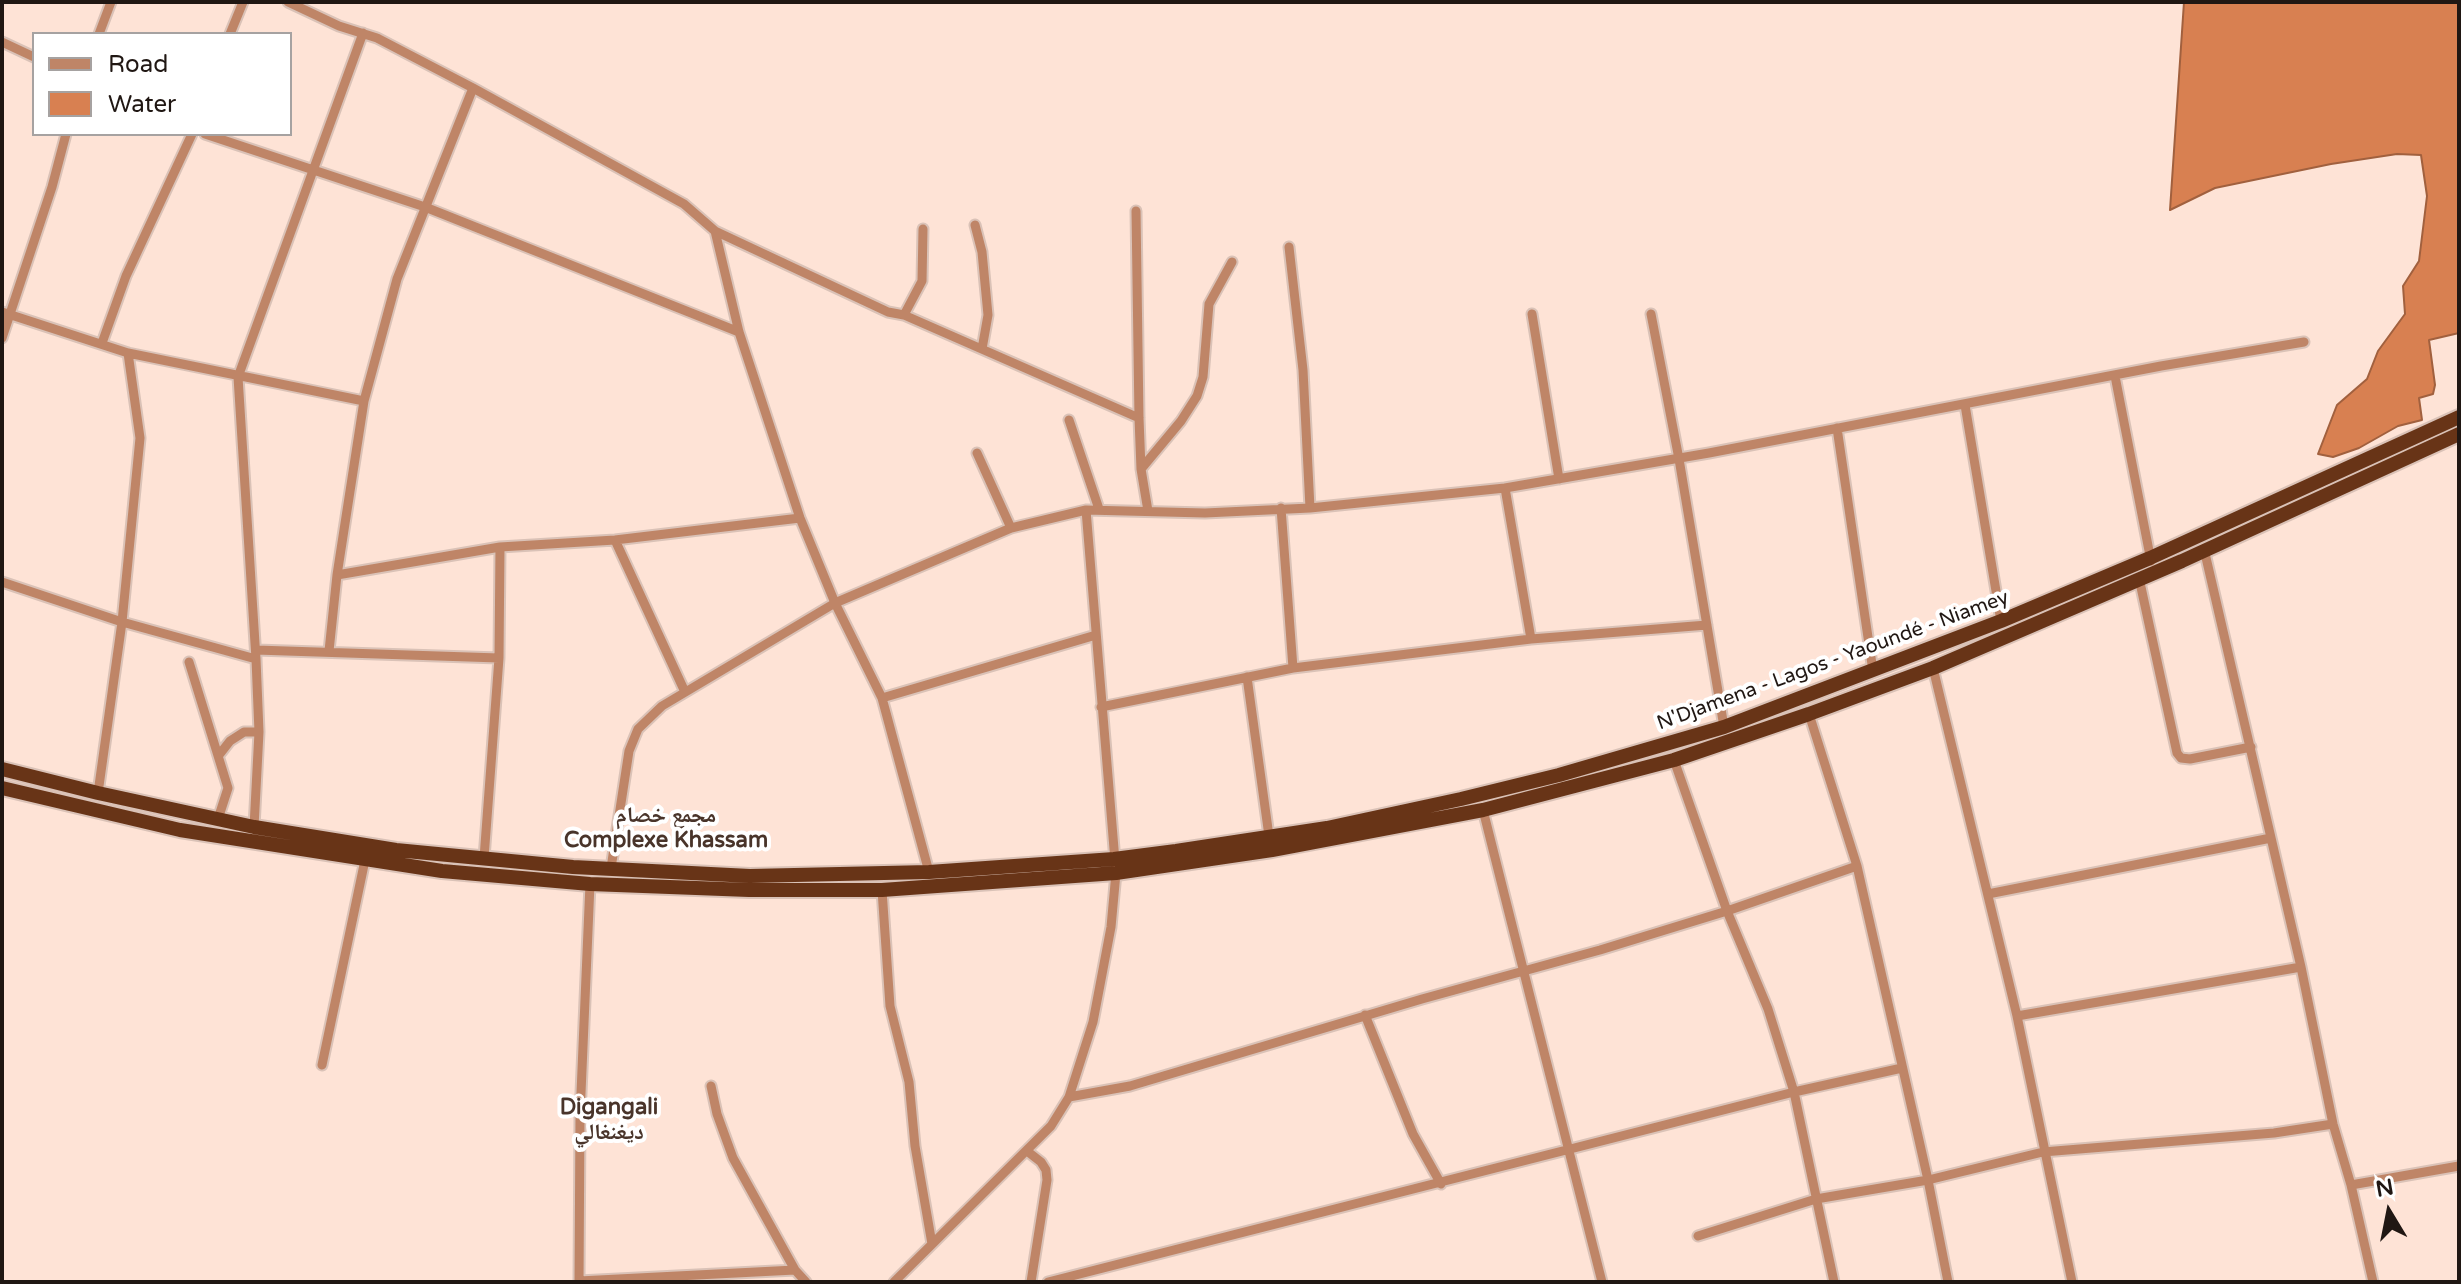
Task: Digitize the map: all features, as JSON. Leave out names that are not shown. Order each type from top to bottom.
[{"type":"highway","name":"N'Djamena - Lagos - Yaoundé - Niamey","points":[[2,769],[254,827],[396,850],[573,867],[750,876],[1115,866],[1327,828],[1461,799],[1724,727],[2001,621],[2204,550],[2359,472],[2409,440],[2459,417]]},
{"type":"highway","name":"N'Djamena - Lagos - Yaoundé - Niamey","points":[[2,788],[180,830],[442,871],[590,884],[749,890],[882,890],[1272,850],[1483,810],[1674,760],[1809,714],[1933,668],[2147,569],[2201,535],[2359,472],[2416,454],[2459,434]]},
{"type":"street","points":[[100,32],[111,2]]},
{"type":"street","points":[[231,32],[243,2]]},
{"type":"street","points":[[288,2],[377,38],[473,88],[684,204],[715,231],[888,312],[904,315],[1139,418]]},
{"type":"street","points":[[254,827],[259,732],[238,377],[363,33]]},
{"type":"street","points":[[2,42],[32,56]]},
{"type":"street","points":[[329,651],[337,575],[364,401],[397,279],[473,88]]},
{"type":"street","points":[[2,338],[6,314],[65,136]]},
{"type":"street","points":[[102,343],[126,276],[191,136]]},
{"type":"street","points":[[211,136],[425,207],[739,332]]},
{"type":"street","points":[[1136,211],[1141,469],[1148,511]]},
{"type":"street","points":[[975,225],[982,252],[988,315],[982,349]]},
{"type":"street","points":[[904,315],[922,281],[923,229]]},
{"type":"street","points":[[715,231],[739,332],[800,518],[835,603],[882,698],[929,872]]},
{"type":"street","points":[[1289,247],[1303,370],[1310,508]]},
{"type":"street","points":[[1141,469],[1181,421],[1197,396],[1203,377],[1209,304],[1232,262]]},
{"type":"street","points":[[6,314],[128,353],[364,401]]},
{"type":"street","points":[[1532,314],[1559,479]]},
{"type":"street","points":[[1651,314],[1724,727]]},
{"type":"street","points":[[611,868],[629,751],[638,729],[662,706],[835,603],[1011,528],[1086,510],[1205,513],[1310,508],[1505,488],[1679,459],[2304,342]]},
{"type":"street","points":[[98,793],[122,622],[140,438],[128,353]]},
{"type":"street","points":[[2115,376],[2177,753],[2181,758],[2190,759],[2251,747]]},
{"type":"street","points":[[1965,405],[2001,621]]},
{"type":"street","points":[[1069,420],[1099,509]]},
{"type":"street","points":[[1837,428],[1873,671]]},
{"type":"street","points":[[977,453],[1011,528]]},
{"type":"street","points":[[1505,488],[1531,639]]},
{"type":"street","points":[[1281,508],[1293,668]]},
{"type":"street","points":[[894,1282],[1051,1126],[1069,1097],[1093,1022],[1111,927],[1115,866],[1086,510]]},
{"type":"street","points":[[337,575],[500,547],[615,540],[800,518]]},
{"type":"street","points":[[2201,535],[2301,967],[2333,1124],[2351,1185],[2373,1282]]},
{"type":"street","points":[[615,540],[685,692]]},
{"type":"street","points":[[484,858],[499,658],[500,547]]},
{"type":"street","points":[[2,582],[122,622],[256,655],[329,651],[499,658]]},
{"type":"street","points":[[1101,707],[1293,668],[1531,639],[1707,625]]},
{"type":"street","points":[[882,698],[1096,635]]},
{"type":"street","points":[[189,662],[228,788],[218,819]]},
{"type":"street","points":[[1933,668],[2017,1016],[2072,1282]]},
{"type":"street","points":[[1247,677],[1269,836]]},
{"type":"street","points":[[1809,714],[1857,866],[1948,1282]]},
{"type":"street","points":[[219,755],[230,741],[244,732],[259,732]]},
{"type":"street","points":[[1674,760],[1727,911],[1768,1009],[1794,1092],[1834,1282]]},
{"type":"street","points":[[1483,810],[1602,1282]]},
{"type":"street","points":[[1988,894],[2271,838]]},
{"type":"street","points":[[322,1065],[365,860]]},
{"type":"street","points":[[1069,1097],[1130,1086],[1365,1015],[1522,972],[1727,911],[1857,866]]},
{"type":"street","points":[[590,884],[580,1116],[579,1281],[795,1270]]},
{"type":"street","points":[[882,890],[890,1006],[909,1082],[915,1146],[932,1244]]},
{"type":"street","points":[[2017,1016],[2301,967]]},
{"type":"street","points":[[1365,1015],[1413,1134],[1441,1184]]},
{"type":"street","points":[[1048,1282],[1794,1092],[1902,1068]]},
{"type":"street","points":[[711,1086],[717,1114],[733,1158],[795,1270],[806,1282]]},
{"type":"street","points":[[1698,1236],[1816,1199],[1928,1180],[2043,1152],[2274,1133],[2333,1124]]},
{"type":"street","points":[[1027,1151],[1041,1162],[1047,1180],[1031,1282]]},
{"type":"street","points":[[2351,1185],[2459,1166]]},
{"type":"water","points":[[2184,2],[2459,2],[2459,333],[2429,340],[2435,385],[2433,394],[2419,398],[2422,420],[2398,426],[2359,448],[2333,457],[2318,454],[2337,405],[2367,379],[2378,351],[2405,314],[2403,286],[2419,261],[2427,196],[2421,155],[2397,154],[2331,164],[2215,188],[2170,210]]},
{"type":"district","name":"مجمع خصام Complexe Khassam","points":[[666,828]]},
{"type":"district","name":"Digangali ديغنغالي","points":[[609,1120]]}]
